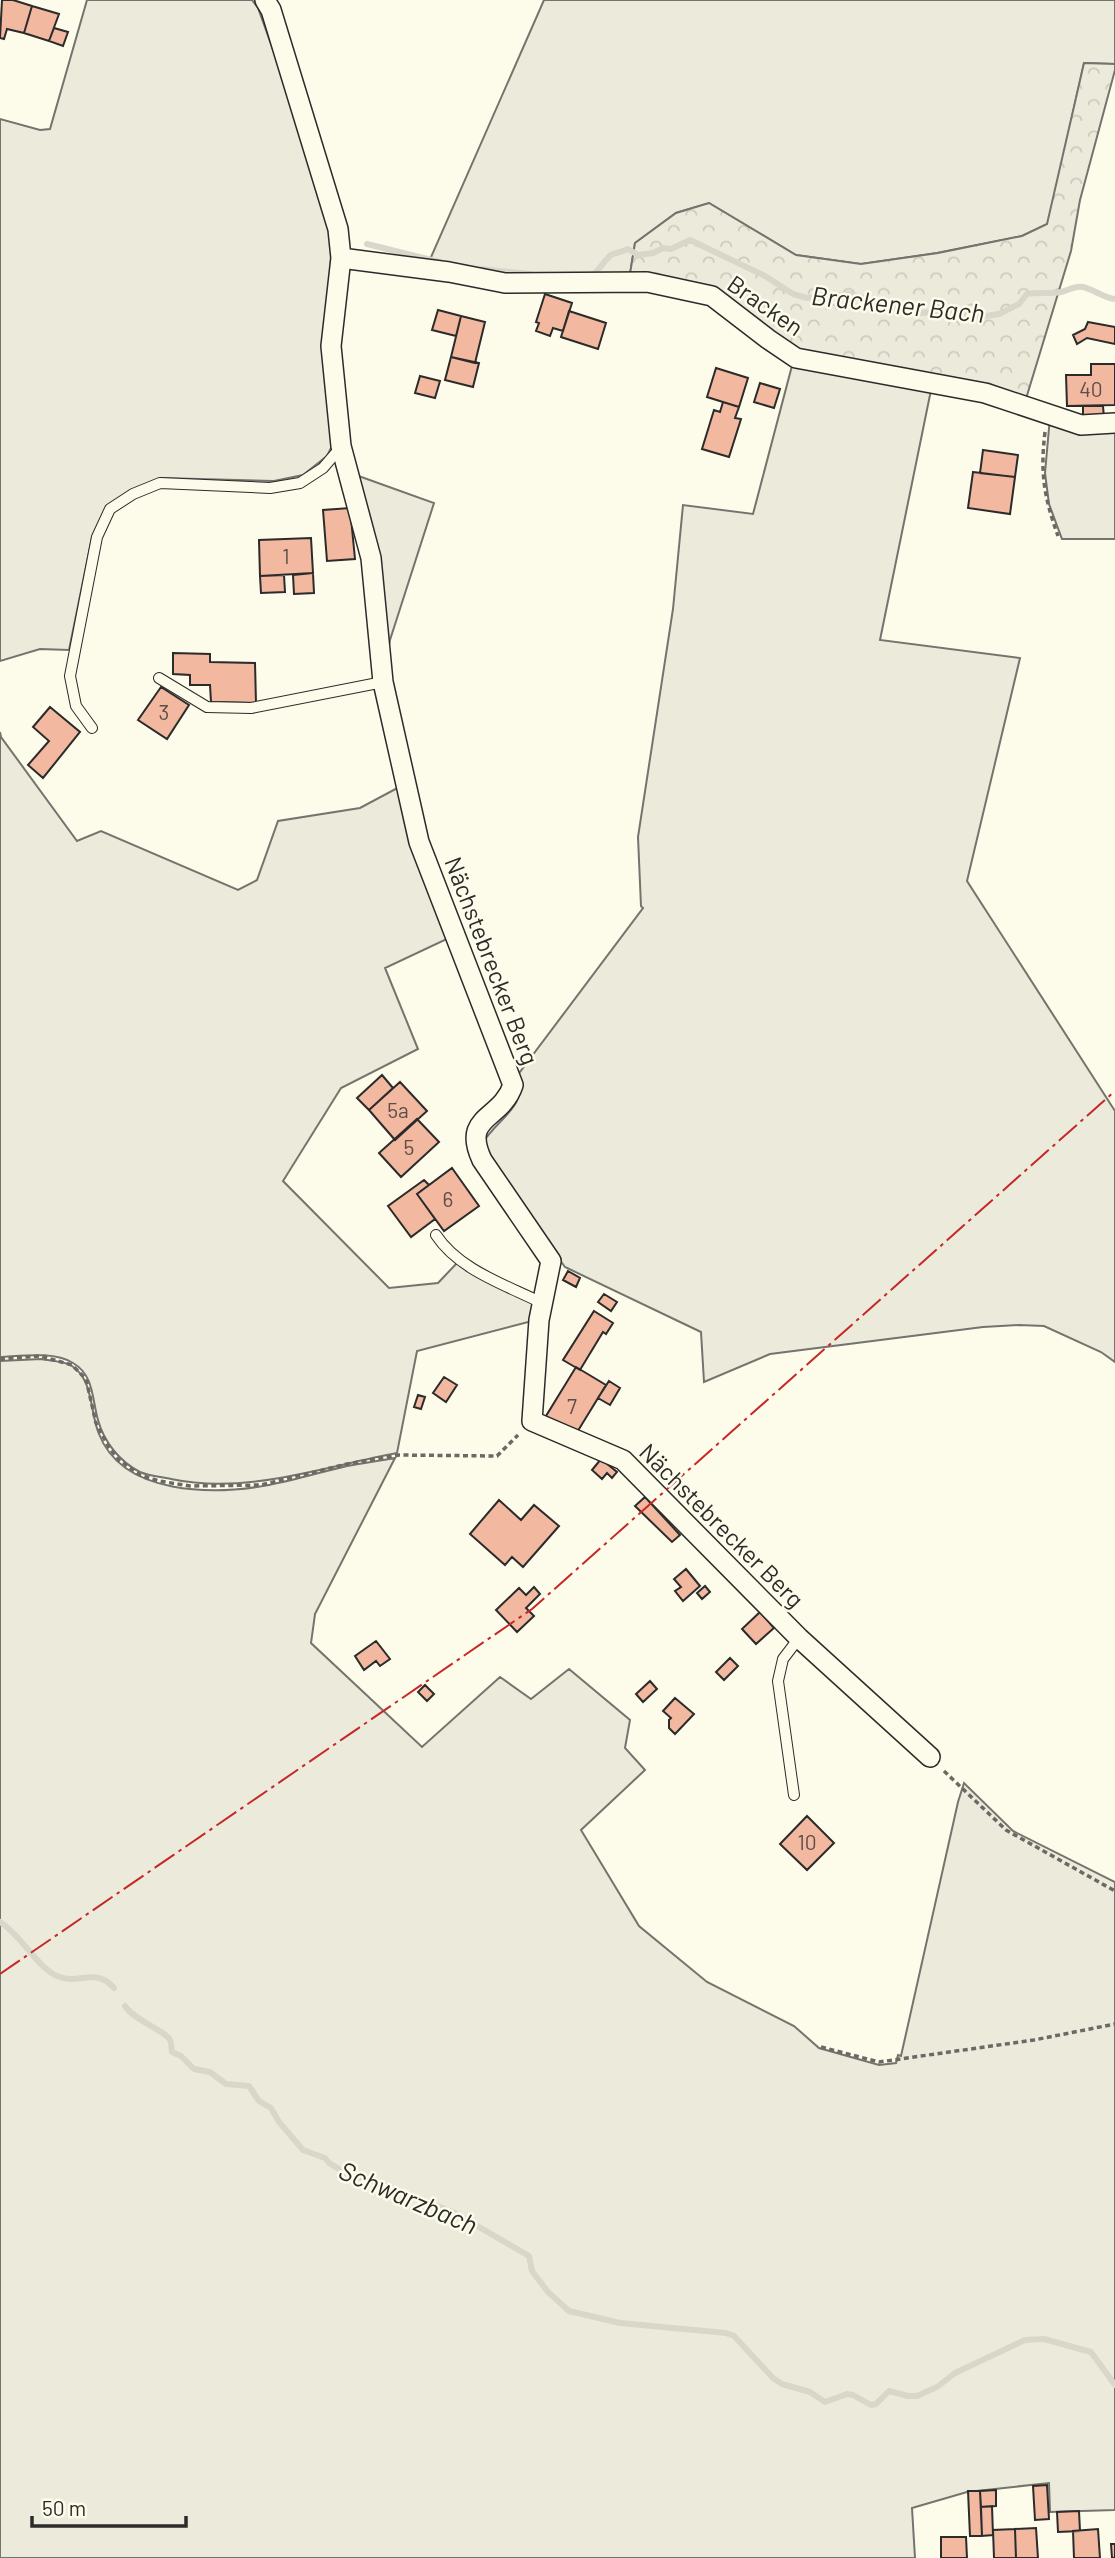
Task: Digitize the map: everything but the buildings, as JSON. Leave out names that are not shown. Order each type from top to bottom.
[{"type":"street","name":"Nächstebrecker Berg","points":[[265,0],[271,10],[338,229],[341,257],[331,346],[341,446],[371,558],[383,682],[419,842],[513,1085],[508,1099],[483,1120],[474,1134],[475,1146],[551,1261],[539,1320],[532,1421],[623,1460],[799,1638],[930,1757]]},
{"type":"street","name":"Bracken","points":[[341,257],[505,283],[647,282],[712,296],[768,340],[796,358],[985,393],[1081,425],[1115,423]]},
{"type":"lane","points":[[92,728],[76,706],[70,676],[97,537],[110,509],[133,494],[160,482],[270,488],[300,483],[323,468],[341,446]]},
{"type":"lane","points":[[159,678],[207,707],[251,708],[383,682]]},
{"type":"lane","points":[[436,1235],[445,1249],[464,1264],[542,1303]]},
{"type":"lane","points":[[794,1795],[778,1681],[783,1659],[799,1638]]},
{"type":"path","points":[[1048,414],[1042,471],[1046,504],[1058,536]]},
{"type":"path","points":[[0,1359],[40,1356],[72,1365],[86,1379],[96,1423],[109,1448],[119,1460],[140,1475],[190,1486],[261,1485],[347,1464],[399,1455],[497,1456],[532,1421]]},
{"type":"path","points":[[930,1757],[1006,1830],[1115,1891]]},
{"type":"path","points":[[821,2047],[879,2062],[1034,2040],[1115,2024]]},
{"type":"green space","points":[[87,0],[252,0],[258,8],[284,80],[332,234],[327,348],[335,440],[327,456],[303,475],[274,481],[161,478],[131,491],[92,537],[69,650],[40,649],[0,661],[0,119],[40,130],[50,129]]},
{"type":"green space","points":[[544,0],[1115,0],[1115,64],[1084,63],[1048,224],[1022,236],[937,253],[861,264],[796,255],[709,203],[676,213],[635,243],[629,280],[556,281],[428,264]]},
{"type":"green space","points":[[1084,63],[1115,64],[1115,70],[1080,200],[1071,251],[1025,402],[798,352],[714,293],[629,280],[635,243],[676,213],[709,203],[796,255],[861,264],[938,253],[1022,236],[1047,224]]},
{"type":"green space","points":[[793,362],[931,390],[880,640],[1020,658],[967,881],[1115,1111],[1115,1362],[1101,1352],[1044,1326],[1019,1325],[983,1327],[770,1354],[704,1382],[701,1332],[565,1267],[489,1163],[482,1144],[515,1104],[520,1087],[517,1076],[643,908],[638,837],[673,609],[683,505],[753,514]]},
{"type":"green space","points":[[1050,417],[1115,429],[1115,539],[1062,539],[1049,504],[1045,473]]},
{"type":"green space","points":[[353,474],[434,503],[390,640],[385,664]]},
{"type":"green space","points":[[0,732],[77,841],[101,831],[238,890],[257,880],[278,821],[360,808],[403,785],[449,938],[385,968],[418,1049],[341,1088],[283,1181],[389,1288],[438,1283],[457,1263],[536,1305],[536,1320],[417,1351],[397,1453],[313,1472],[228,1484],[199,1483],[147,1474],[126,1463],[109,1443],[98,1420],[89,1381],[80,1368],[57,1357],[0,1357]]},
{"type":"green space","points":[[41,1359],[65,1363],[79,1372],[88,1388],[99,1434],[111,1454],[128,1470],[149,1480],[197,1490],[247,1488],[395,1458],[315,1614],[311,1643],[422,1747],[500,1677],[531,1699],[569,1669],[630,1720],[625,1748],[645,1770],[581,1830],[639,1926],[707,1982],[794,2026],[819,2048],[879,2065],[896,2063],[898,2055],[901,2056],[964,1783],[1013,1831],[1115,1882],[1115,2510],[1050,2512],[1049,2483],[967,2492],[912,2508],[915,2558],[0,2558],[0,1361]]},
{"type":"waterway","name":"Brackener Bach","points":[[590,277],[613,254],[628,249],[638,255],[653,253],[663,248],[671,249],[690,240],[765,276],[793,294],[807,298],[851,294],[900,310],[921,313],[951,310],[980,317],[999,314],[1019,304],[1027,294],[1061,292],[1077,287],[1115,299]]},
{"type":"waterway","name":"Brackener Bach","points":[[367,244],[440,262]]},
{"type":"waterway","name":"Brackener Bach","points":[[482,269],[530,274]]},
{"type":"waterway","name":"Schwarzbach","points":[[0,1922],[50,1972],[73,1979],[100,1978],[114,1988]]},
{"type":"waterway","name":"Schwarzbach","points":[[125,2006],[167,2037],[171,2042],[172,2052],[181,2056],[194,2069],[210,2072],[226,2084],[249,2086],[259,2101],[271,2108],[279,2122],[303,2150],[325,2158],[349,2175],[374,2181],[455,2213],[529,2256],[532,2271],[548,2292],[569,2311],[620,2323],[726,2333],[734,2336],[773,2378],[782,2384],[810,2392],[825,2402],[847,2394],[871,2405],[876,2404],[889,2391],[917,2396],[937,2387],[955,2373],[1025,2340],[1044,2339],[1091,2352],[1115,2385]]},
{"type":"power","points":[[0,1974],[532,1609],[1115,1091]]}]
